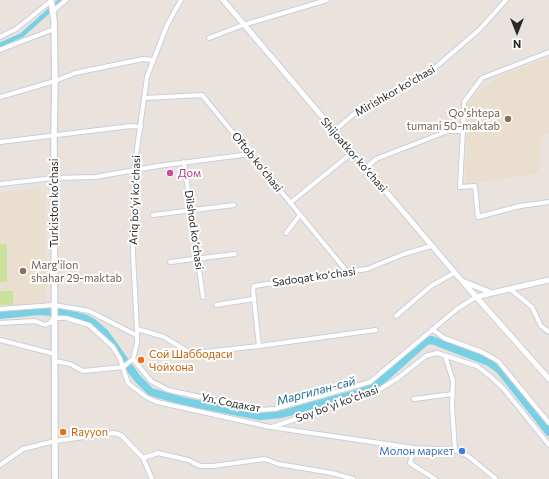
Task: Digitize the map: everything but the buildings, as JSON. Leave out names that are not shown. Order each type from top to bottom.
[{"type":"main road","name":"Turkiston ko’chasi","points":[[51,0],[54,20],[55,81],[55,479]]},
{"type":"street","points":[[0,37],[16,29],[51,0]]},
{"type":"street","points":[[53,11],[66,0]]},
{"type":"street","name":"Ariq boʻyi koʻchasi","points":[[132,360],[137,343],[133,255],[134,170],[147,78],[167,25],[181,0]]},
{"type":"street","name":"Shijoatkor koʻchasi","points":[[223,0],[334,131],[367,167],[454,273],[462,281],[494,292]]},
{"type":"street","points":[[209,38],[243,25],[327,0]]},
{"type":"street","name":"Mirishkor ko'chasi","points":[[334,131],[354,114],[429,73],[480,29],[506,0]]},
{"type":"street","points":[[0,50],[54,29]]},
{"type":"street","points":[[549,52],[482,78],[464,102],[460,187],[475,186],[478,217],[520,206],[549,202]]},
{"type":"street","points":[[0,97],[55,81],[75,72],[143,58],[153,60]]},
{"type":"street","name":"Oftob koʻchasi","points":[[145,98],[202,95],[348,273]]},
{"type":"street","points":[[0,142],[131,126],[141,127]]},
{"type":"street","points":[[367,167],[376,159],[448,131],[463,130]]},
{"type":"street","points":[[290,203],[353,152]]},
{"type":"street","points":[[0,184],[54,178],[95,177],[184,162],[250,154]]},
{"type":"street","name":"Dilshod koʻchasi","points":[[184,162],[204,297]]},
{"type":"street","points":[[153,215],[234,205]]},
{"type":"street","points":[[286,232],[300,215]]},
{"type":"street","name":"Sadoqat koʻchasi","points":[[253,299],[253,288],[256,285],[367,270],[404,254],[431,246]]},
{"type":"street","points":[[170,262],[235,254]]},
{"type":"street","points":[[396,316],[431,286],[454,273]]},
{"type":"street","points":[[476,297],[549,280]]},
{"type":"street","points":[[462,281],[549,379]]},
{"type":"street","points":[[510,289],[532,307],[541,326],[549,332]]},
{"type":"street","name":"Ул. Содакат","points":[[132,360],[151,381],[160,386],[188,395],[268,410],[370,382],[432,330],[476,297]]},
{"type":"street","points":[[216,305],[253,299],[259,346]]},
{"type":"street","points":[[0,309],[54,305],[88,311],[136,336]]},
{"type":"street","name":"Soy boʻyi koʻchasi","points":[[0,323],[35,321],[45,325],[50,323],[54,318],[70,319],[95,329],[113,347],[123,366],[128,383],[146,397],[157,402],[270,427],[414,448],[455,450],[468,456],[496,479]]},
{"type":"street","points":[[137,329],[164,337],[187,351],[195,353],[376,330]]},
{"type":"street","points":[[432,330],[444,338],[482,352],[498,361],[549,423]]},
{"type":"street","points":[[0,340],[55,354]]},
{"type":"street","name":"Soy boʻyi koʻchasi","points":[[270,427],[374,393],[432,353],[437,353],[477,366],[491,377],[503,388],[549,445]]},
{"type":"street","points":[[445,356],[453,381],[455,450]]},
{"type":"street","points":[[55,361],[70,364],[83,372],[123,366],[132,360]]},
{"type":"street","points":[[414,400],[453,394]]},
{"type":"street","points":[[0,465],[23,449],[56,441],[118,434],[143,458],[152,479]]},
{"type":"street","points":[[414,448],[410,462],[435,479]]},
{"type":"street","points":[[143,458],[158,453],[188,460],[200,466],[266,460],[278,464],[332,473],[353,479]]},
{"type":"street","points":[[332,473],[332,479]]},
{"type":"shaded area","name":"Qo'shtepa tumani 50-maktab","points":[[549,58],[549,133],[541,136],[539,173],[465,185],[468,105],[477,92],[501,75]]},
{"type":"shaded area","name":"Marg'ilon shahar 29-maktab","points":[[41,188],[41,193],[45,193],[46,303],[0,307],[0,192]]},
{"type":"green space","points":[[0,244],[7,244],[7,282],[0,282]]},
{"type":"green space","points":[[0,291],[13,291],[13,305],[0,305]]},
{"type":"waterway","points":[[0,45],[22,35],[61,0]]},
{"type":"waterway","name":"Маргилан-сай","points":[[0,315],[38,311],[66,313],[84,318],[92,322],[105,333],[137,378],[151,392],[186,402],[260,416],[282,414],[362,392],[380,382],[426,341],[432,340],[489,362],[500,370],[549,432]]},
{"type":"place","name":"Qo'shtepa tumani 50-maktab","points":[[508,119]]},
{"type":"place","name":"Дом","points":[[170,173]]},
{"type":"place","name":"Marg'ilon shahar 29-maktab","points":[[23,271]]},
{"type":"place","name":"Сой Шаббодаси Чойхона","points":[[141,360]]},
{"type":"place","name":"Rayyon","points":[[63,432]]},
{"type":"place","name":"Молон маркет","points":[[462,451]]}]
